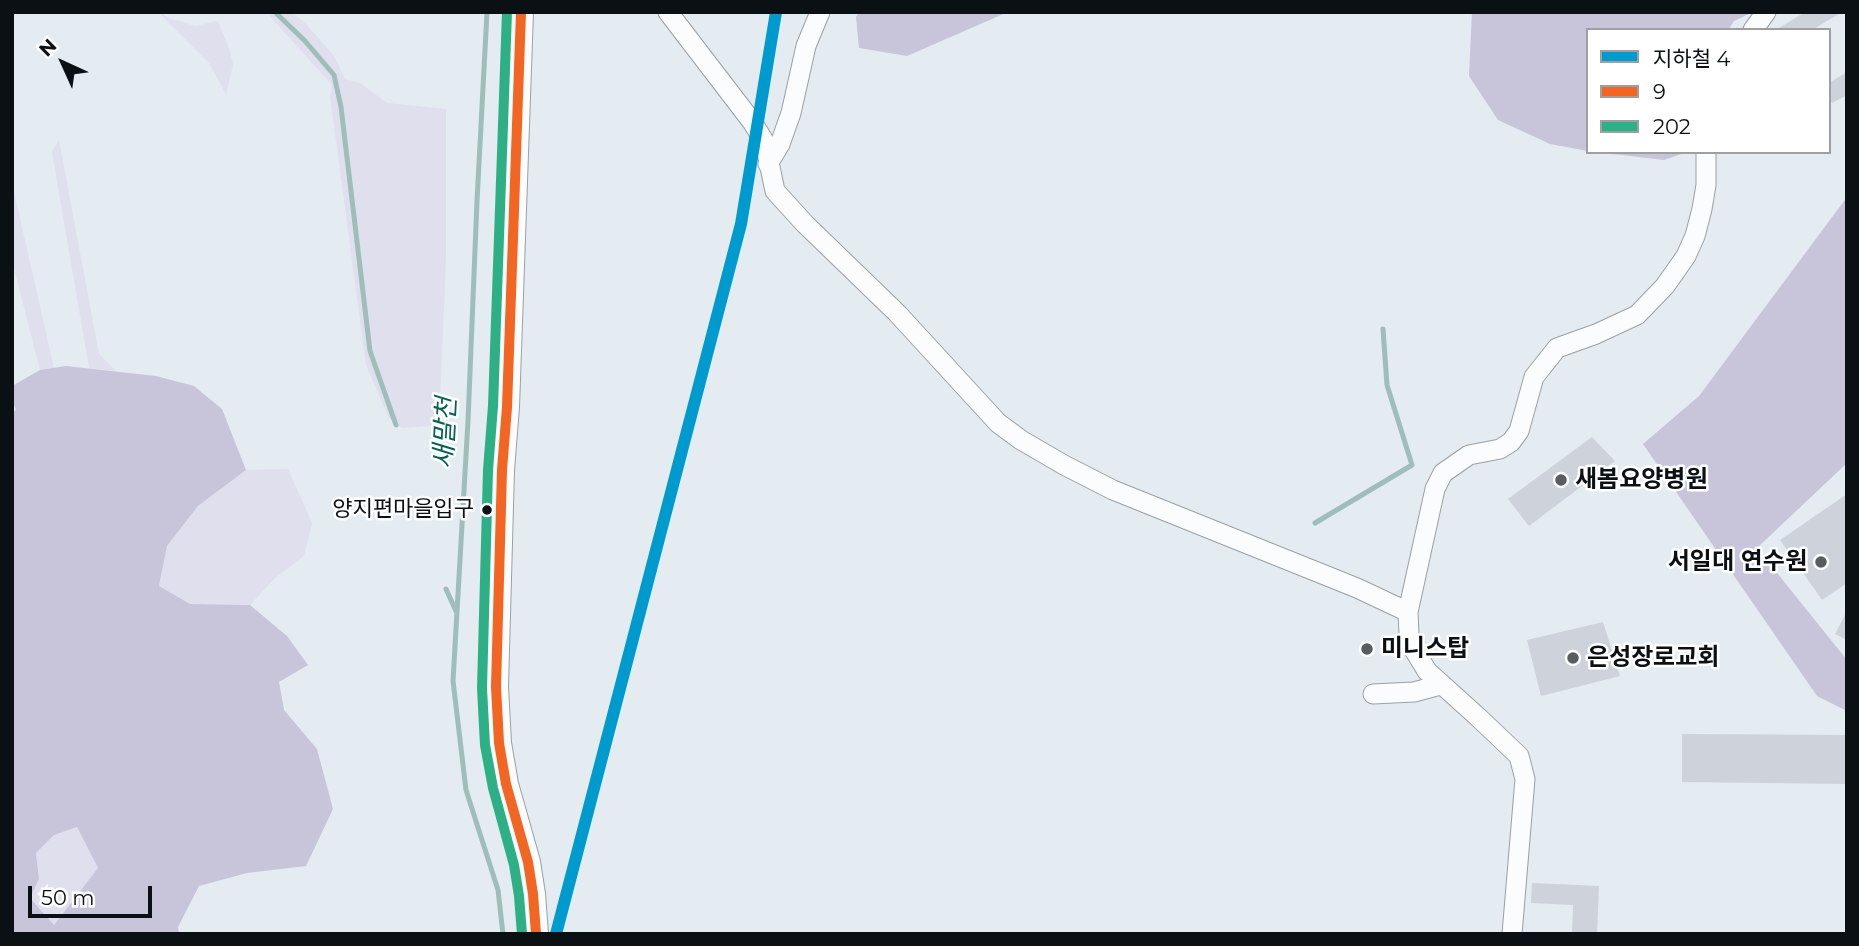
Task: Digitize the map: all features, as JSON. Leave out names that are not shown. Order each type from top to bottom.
[{"type":"street","points":[[521,12],[496,687],[499,743],[506,784],[528,862],[536,934]]},
{"type":"street","points":[[668,12],[765,143],[775,191],[804,224],[897,313],[998,423],[1021,440],[1113,490],[1357,588],[1408,612]]},
{"type":"street","points":[[768,163],[780,144],[791,113],[806,46],[820,12]]},
{"type":"street","points":[[1754,28],[1766,12]]},
{"type":"street","points":[[1512,934],[1525,779],[1519,756],[1440,685],[1419,661],[1409,635],[1408,612],[1435,489],[1443,473],[1469,455],[1500,449],[1511,442],[1519,431],[1534,377],[1557,348],[1637,315],[1665,286],[1686,256],[1695,236],[1706,185],[1706,154]]},
{"type":"street","points":[[1373,694],[1414,692],[1440,685]]},
{"type":"shaded area","points":[[158,12],[195,26],[218,21],[233,65],[226,94],[209,63]]},
{"type":"shaded area","points":[[266,12],[292,12],[334,56],[345,79],[360,83],[387,103],[446,109],[446,260],[439,425],[402,428],[389,418],[366,365],[330,96],[332,85]]},
{"type":"shaded area","points":[[859,12],[1008,12],[907,56],[859,48],[856,17]]},
{"type":"shaded area","points":[[1472,12],[1753,12],[1734,21],[1729,28],[1586,28],[1586,151],[1550,144],[1498,120],[1469,76]]},
{"type":"shaded area","points":[[59,140],[99,354],[116,371],[89,368],[52,152]]},
{"type":"shaded area","points":[[1613,154],[1681,154],[1664,160]]},
{"type":"shaded area","points":[[12,183],[54,368],[40,370],[12,260]]},
{"type":"shaded area","points":[[1847,197],[1847,463],[1757,548],[1847,660],[1847,711],[1817,696],[1643,444],[1699,396]]},
{"type":"shaded area","points":[[66,366],[156,376],[194,386],[222,409],[246,470],[198,506],[167,546],[159,586],[190,604],[250,605],[287,636],[308,665],[279,682],[284,710],[317,749],[333,809],[306,866],[247,873],[199,886],[178,927],[179,934],[12,934],[12,415],[16,409],[12,402],[12,386],[40,370]],"holes":[[[77,827],[98,868],[54,925],[30,898],[39,879],[36,853],[54,835]]]},
{"type":"shaded area","points":[[288,469],[312,523],[304,556],[275,578],[250,605],[190,604],[159,586],[167,546],[198,506],[246,470]]},
{"type":"shaded area","points":[[77,827],[98,868],[54,925],[30,898],[39,879],[36,853],[54,835]]},
{"type":"building","points":[[1805,12],[1842,12],[1815,28],[1779,28]]},
{"type":"building","points":[[1847,72],[1847,95],[1832,103],[1831,101],[1831,82]]},
{"type":"building","name":"새봄요양병원","points":[[1592,437],[1615,461],[1529,526],[1508,499]]},
{"type":"building","name":"서일대 연수원","points":[[1847,494],[1847,583],[1822,600],[1780,540]]},
{"type":"building","points":[[1847,611],[1847,640],[1835,634]]},
{"type":"building","name":"은성장로교회","points":[[1603,622],[1620,676],[1541,696],[1527,640]]},
{"type":"building","points":[[1682,734],[1847,735],[1847,784],[1682,782]]},
{"type":"building","points":[[1532,883],[1599,886],[1597,934],[1572,934],[1573,905],[1531,903]]},
{"type":"waterway","points":[[275,12],[334,75],[341,107],[370,351],[396,425]]},
{"type":"waterway","name":"새말천","points":[[487,12],[453,681],[466,790],[498,890],[503,934]]},
{"type":"waterway","points":[[1315,523],[1412,465],[1387,385],[1383,329]]},
{"type":"waterway","points":[[446,589],[456,611]]},
{"type":"metro line","name":"4","points":[[556,934],[741,224],[776,12]]},
{"type":"transit line","name":"202","points":[[507,12],[482,688],[485,745],[493,788],[514,865],[522,934]]},
{"type":"transit line","name":"9","points":[[521,12],[496,687],[499,743],[506,784],[528,862],[536,934]]},
{"type":"place","name":"새봄요양병원","points":[[1561,480]]},
{"type":"place","name":"양지편마을입구","points":[[487,510]]},
{"type":"place","name":"서일대 연수원","points":[[1821,562]]},
{"type":"place","name":"미니스탑","points":[[1367,649]]},
{"type":"place","name":"은성장로교회","points":[[1573,658]]}]
